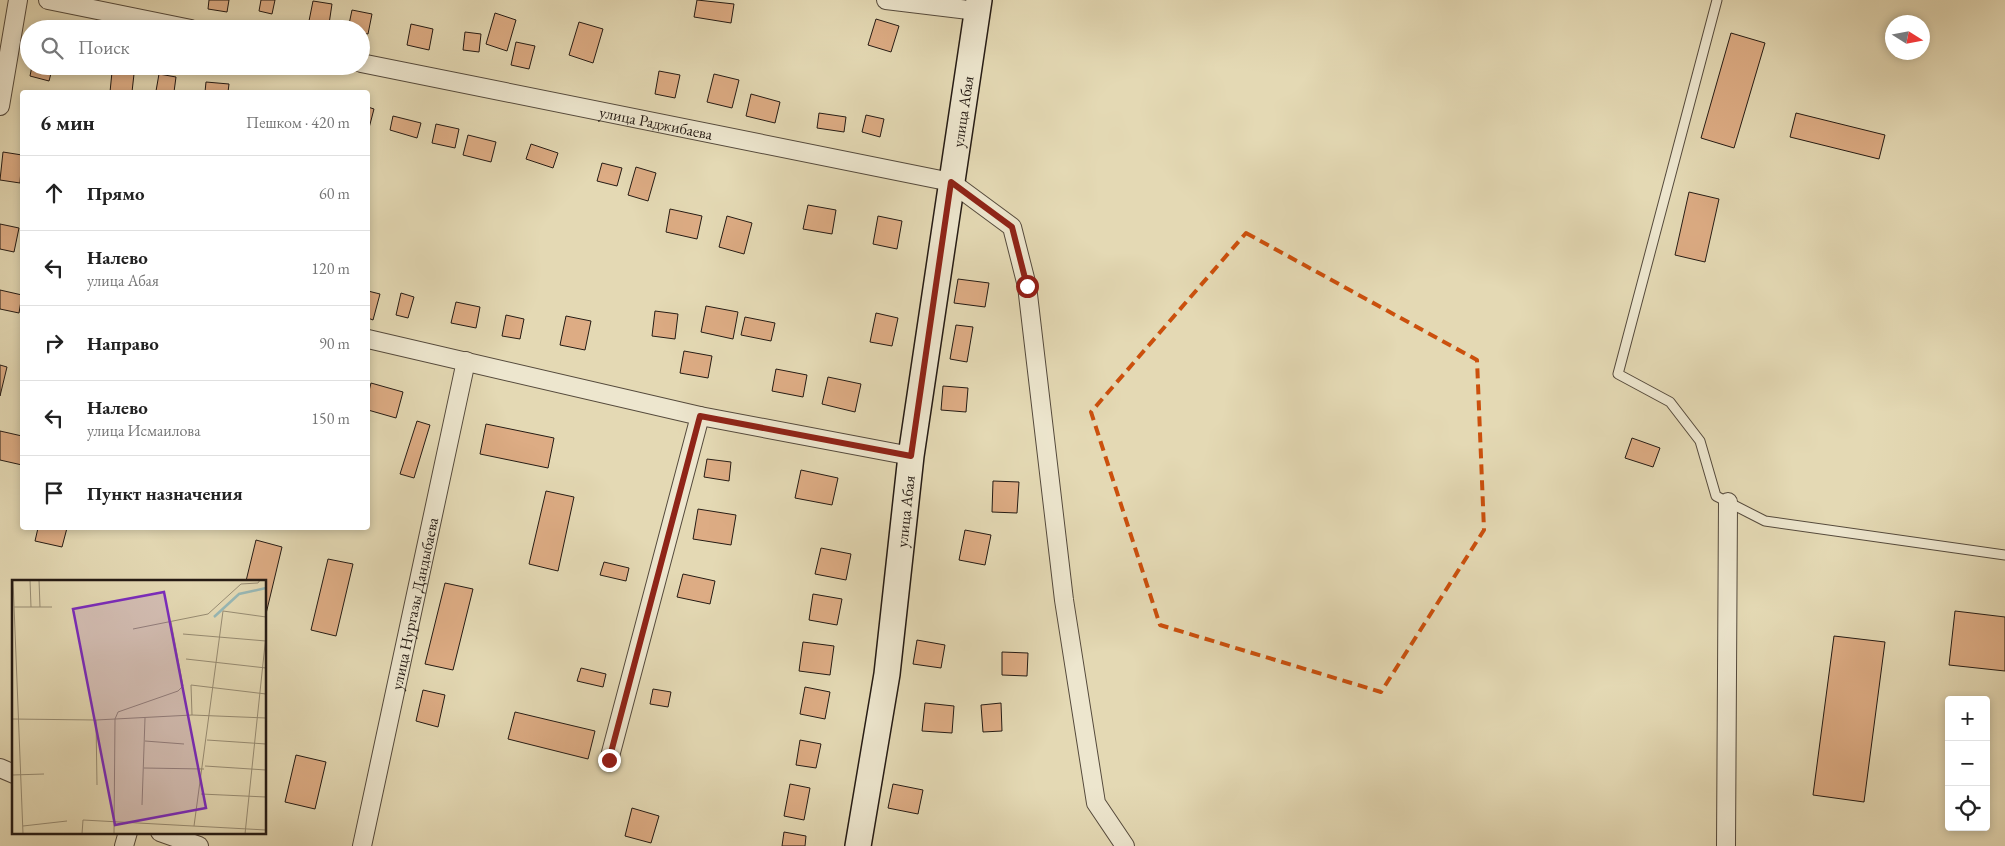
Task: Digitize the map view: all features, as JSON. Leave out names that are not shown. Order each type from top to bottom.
[{"type":"street","points":[[0,106],[18,0]]},
{"type":"street","points":[[48,0],[147,20]]},
{"type":"street","points":[[886,0],[978,5]]},
{"type":"street","name":"улица Абая","points":[[858,846],[887,674],[911,456],[978,5]]},
{"type":"street","name":"улица Раджибаева","points":[[370,65],[951,182]]},
{"type":"street","points":[[951,182],[1012,227],[1027,286],[1064,600],[1096,803],[1125,846]]},
{"type":"street","points":[[370,338],[700,416],[911,456]]},
{"type":"street","name":"улица Нургазы Дандыбаева","points":[[362,846],[466,361]]},
{"type":"street","points":[[609,760],[700,416]]},
{"type":"street","points":[[1726,846],[1728,502]]},
{"type":"street","points":[[0,768],[12,773]]},
{"type":"street","points":[[166,834],[199,846]]},
{"type":"lane","points":[[1718,0],[1618,374],[1670,402],[1700,441],[1716,496],[1765,521],[2005,555]]},
{"type":"highlighted area","points":[[1246,233],[1477,360],[1484,530],[1381,692],[1160,625],[1091,412]]},
{"type":"building","points":[[209,0],[229,0],[227,12],[208,9]]},
{"type":"building","points":[[261,0],[275,0],[272,14],[259,11]]},
{"type":"building","points":[[697,0],[734,4],[731,23],[694,17]]},
{"type":"building","points":[[313,1],[332,4],[330,20],[309,20]]},
{"type":"building","points":[[352,10],[372,14],[370,24],[370,20],[350,20]]},
{"type":"building","points":[[495,13],[516,20],[507,51],[486,44]]},
{"type":"building","points":[[876,19],[899,26],[891,52],[868,45]]},
{"type":"building","points":[[579,22],[603,29],[593,63],[569,55]]},
{"type":"building","points":[[411,24],[433,29],[429,50],[407,45]]},
{"type":"building","points":[[465,32],[481,34],[479,52],[463,50]]},
{"type":"building","points":[[1731,33],[1765,43],[1734,148],[1701,138]]},
{"type":"building","points":[[516,42],[535,46],[529,69],[511,65]]},
{"type":"building","points":[[659,71],[680,75],[675,98],[655,94]]},
{"type":"building","points":[[714,74],[739,80],[732,108],[707,102]]},
{"type":"building","points":[[30,75],[51,75],[49,81]]},
{"type":"building","points":[[112,75],[134,75],[132,90],[110,90]]},
{"type":"building","points":[[159,75],[176,77],[174,90],[156,90]]},
{"type":"building","points":[[206,82],[229,84],[228,90],[205,90]]},
{"type":"building","points":[[751,94],[780,102],[775,123],[746,116]]},
{"type":"building","points":[[370,108],[374,109],[370,124]]},
{"type":"building","points":[[819,113],[846,117],[844,132],[817,128]]},
{"type":"building","points":[[1796,113],[1885,135],[1879,159],[1790,137]]},
{"type":"building","points":[[866,115],[884,119],[880,137],[862,132]]},
{"type":"building","points":[[393,116],[421,123],[417,138],[390,130]]},
{"type":"building","points":[[436,124],[459,129],[455,148],[432,143]]},
{"type":"building","points":[[468,135],[496,142],[491,162],[463,155]]},
{"type":"building","points":[[531,144],[558,153],[553,168],[526,159]]},
{"type":"building","points":[[3,152],[20,155],[20,183],[0,180]]},
{"type":"building","points":[[602,163],[622,168],[617,186],[597,181]]},
{"type":"building","points":[[636,167],[656,173],[648,201],[628,195]]},
{"type":"building","points":[[1689,192],[1719,199],[1705,262],[1675,255]]},
{"type":"building","points":[[808,205],[836,210],[832,234],[803,229]]},
{"type":"building","points":[[670,209],[702,216],[697,239],[666,232]]},
{"type":"building","points":[[727,216],[752,223],[744,254],[719,247]]},
{"type":"building","points":[[878,216],[902,221],[897,249],[873,244]]},
{"type":"building","points":[[0,224],[19,228],[14,252],[0,249]]},
{"type":"building","points":[[958,279],[989,283],[985,307],[954,303]]},
{"type":"building","points":[[0,290],[20,295],[19,313],[0,309]]},
{"type":"building","points":[[370,292],[380,294],[373,320],[370,319]]},
{"type":"building","points":[[401,293],[414,297],[408,318],[396,315]]},
{"type":"building","points":[[456,302],[480,307],[476,328],[451,323]]},
{"type":"building","points":[[706,306],[738,312],[733,339],[701,332]]},
{"type":"building","points":[[655,311],[678,314],[675,339],[652,336]]},
{"type":"building","points":[[876,313],[898,318],[892,346],[870,342]]},
{"type":"building","points":[[506,315],[524,319],[520,339],[502,336]]},
{"type":"building","points":[[566,316],[591,321],[585,350],[560,345]]},
{"type":"building","points":[[745,317],[775,323],[771,341],[741,335]]},
{"type":"building","points":[[956,325],[973,327],[967,362],[950,359]]},
{"type":"building","points":[[684,351],[712,356],[708,378],[680,373]]},
{"type":"building","points":[[0,365],[7,367],[0,396]]},
{"type":"building","points":[[776,369],[807,375],[803,397],[772,391]]},
{"type":"building","points":[[828,377],[861,384],[855,412],[822,404]]},
{"type":"building","points":[[371,383],[403,392],[396,418],[370,411]]},
{"type":"building","points":[[943,386],[968,388],[966,412],[941,410]]},
{"type":"building","points":[[417,421],[430,425],[414,478],[400,474]]},
{"type":"building","points":[[486,424],[554,438],[548,468],[480,454]]},
{"type":"building","points":[[0,431],[20,436],[20,465],[0,460]]},
{"type":"building","points":[[1632,438],[1660,448],[1653,467],[1625,458]]},
{"type":"building","points":[[707,459],[731,462],[729,481],[704,477]]},
{"type":"building","points":[[801,470],[838,478],[832,505],[795,498]]},
{"type":"building","points":[[993,481],[1019,482],[1017,513],[992,512]]},
{"type":"building","points":[[546,491],[574,497],[558,571],[529,564]]},
{"type":"building","points":[[698,509],[736,515],[731,545],[693,539]]},
{"type":"building","points":[[38,530],[66,530],[62,547],[35,541]]},
{"type":"building","points":[[965,530],[991,535],[985,565],[959,560]]},
{"type":"building","points":[[256,540],[282,547],[266,614],[266,580],[246,580]]},
{"type":"building","points":[[821,548],[851,554],[846,580],[815,574]]},
{"type":"building","points":[[328,559],[353,564],[336,636],[311,630]]},
{"type":"building","points":[[604,562],[629,568],[626,581],[600,575]]},
{"type":"building","points":[[683,574],[715,581],[710,604],[677,597]]},
{"type":"building","points":[[445,583],[473,589],[453,670],[425,664]]},
{"type":"building","points":[[813,594],[842,599],[837,625],[809,620]]},
{"type":"building","points":[[1955,611],[2005,617],[2005,671],[1949,665]]},
{"type":"building","points":[[1834,636],[1885,642],[1864,802],[1813,795]]},
{"type":"building","points":[[917,640],[945,645],[941,668],[913,664]]},
{"type":"building","points":[[803,642],[834,646],[830,675],[799,671]]},
{"type":"building","points":[[1002,652],[1028,653],[1027,676],[1002,675]]},
{"type":"building","points":[[581,668],[606,674],[603,687],[577,681]]},
{"type":"building","points":[[805,687],[830,692],[825,719],[800,714]]},
{"type":"building","points":[[653,689],[671,692],[668,707],[650,704]]},
{"type":"building","points":[[423,690],[445,695],[438,727],[416,721]]},
{"type":"building","points":[[925,703],[954,706],[952,733],[922,731]]},
{"type":"building","points":[[1001,703],[1002,731],[983,732],[981,705]]},
{"type":"building","points":[[515,712],[595,731],[588,759],[508,739]]},
{"type":"building","points":[[800,740],[821,744],[816,768],[796,765]]},
{"type":"building","points":[[296,755],[326,762],[315,809],[285,802]]},
{"type":"building","points":[[790,784],[810,788],[804,820],[784,816]]},
{"type":"building","points":[[893,784],[923,790],[918,814],[888,808]]},
{"type":"building","points":[[632,808],[659,816],[651,843],[625,836]]},
{"type":"building","points":[[784,832],[806,836],[805,846],[782,846]]},
{"type":"route","points":[[609,760],[700,416],[911,456],[951,182],[1012,227],[1027,286]]}]
